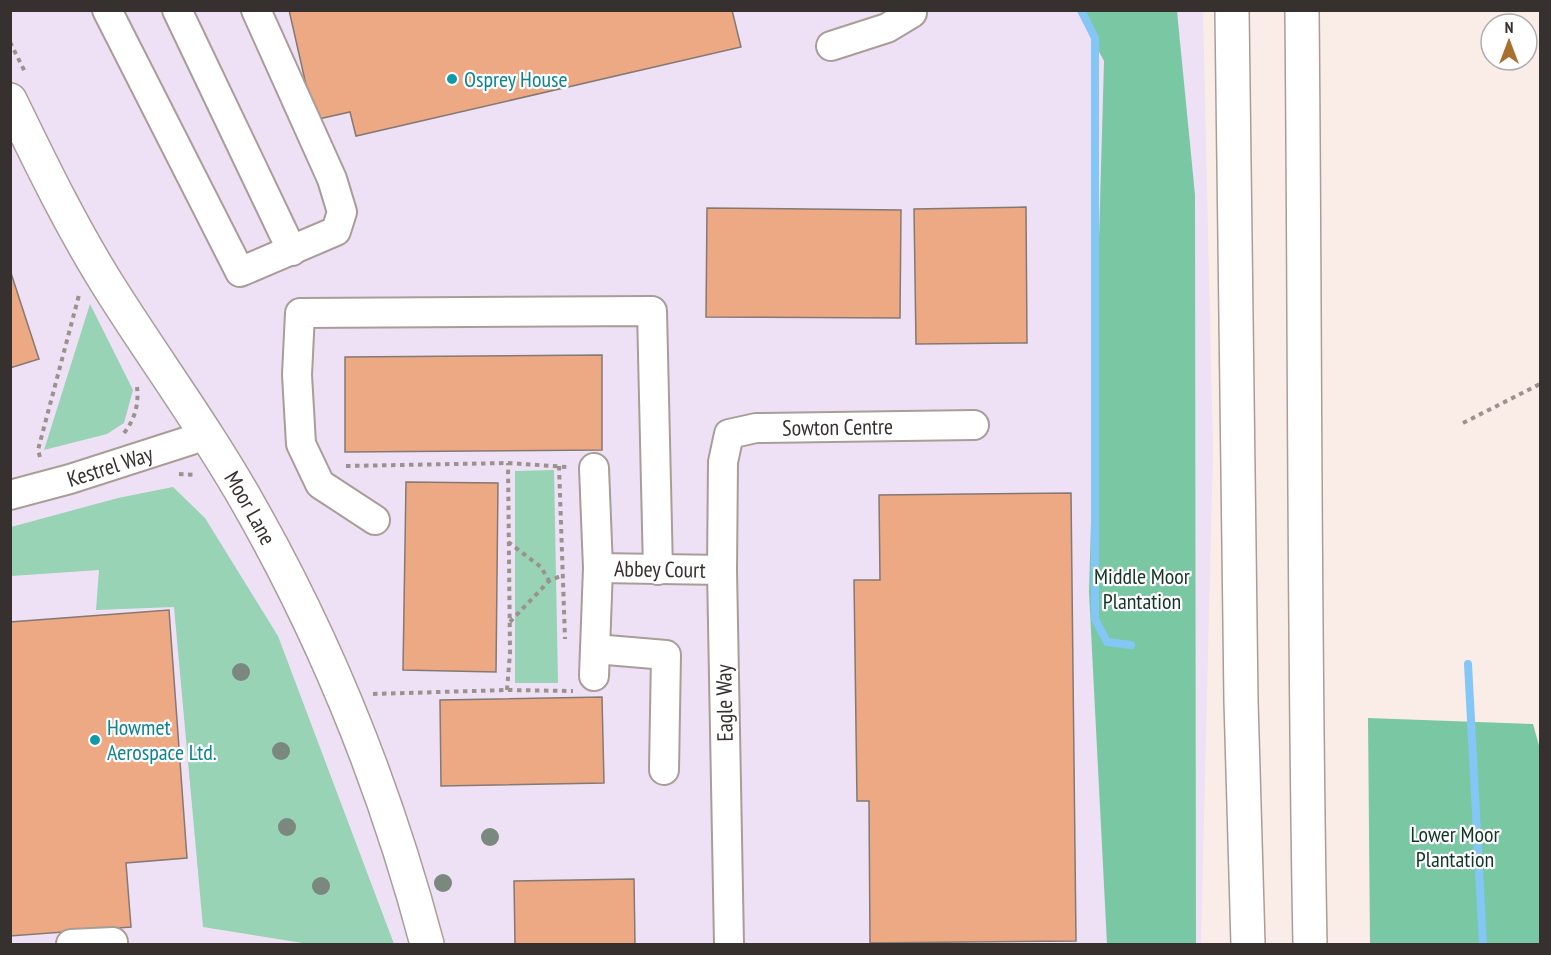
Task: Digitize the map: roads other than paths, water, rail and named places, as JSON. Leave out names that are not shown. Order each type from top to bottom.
[{"type":"main road","points":[[1232,10],[1241,701],[1248,945]]},
{"type":"main road","points":[[1302,10],[1306,704],[1310,945]]},
{"type":"main road","name":"Moor Lane","points":[[10,100],[92,260],[207,435],[249,505],[288,579],[342,695],[405,860],[427,945]]},
{"type":"street","points":[[107,10],[240,272],[336,231],[342,212],[332,179],[256,10]]},
{"type":"street","points":[[177,10],[292,250]]},
{"type":"street","points":[[831,46],[887,28],[912,13],[911,10]]},
{"type":"street","points":[[375,520],[320,484],[301,444],[297,375],[300,313],[652,311],[658,570]]},
{"type":"street","name":"Sowton Centre","points":[[723,462],[729,434],[756,428],[974,425]]},
{"type":"street","name":"Kestrel Way","points":[[10,495],[70,479],[207,435]]},
{"type":"street","name":"Eagle Way","points":[[723,462],[722,570],[729,945]]},
{"type":"street","name":"Abbey Court","points":[[594,468],[598,568],[585,668],[666,655],[664,770]]},
{"type":"street","name":"Abbey Court","points":[[598,568],[722,570]]},
{"type":"street","points":[[71,945],[113,942]]},
{"type":"waterway","points":[[1081,10],[1095,38],[1095,619],[1107,642],[1131,645]]},
{"type":"waterway","points":[[1468,664],[1483,944]]},
{"type":"place","name":"Osprey House","points":[[452,79]]},
{"type":"place","name":"Howmet Aerospace Ltd.","points":[[95,740]]},
{"type":"park label","name":"Middle Moor Plantation","points":[[1142,588]]},
{"type":"park label","name":"Lower Moor Plantation","points":[[1455,846]]}]
